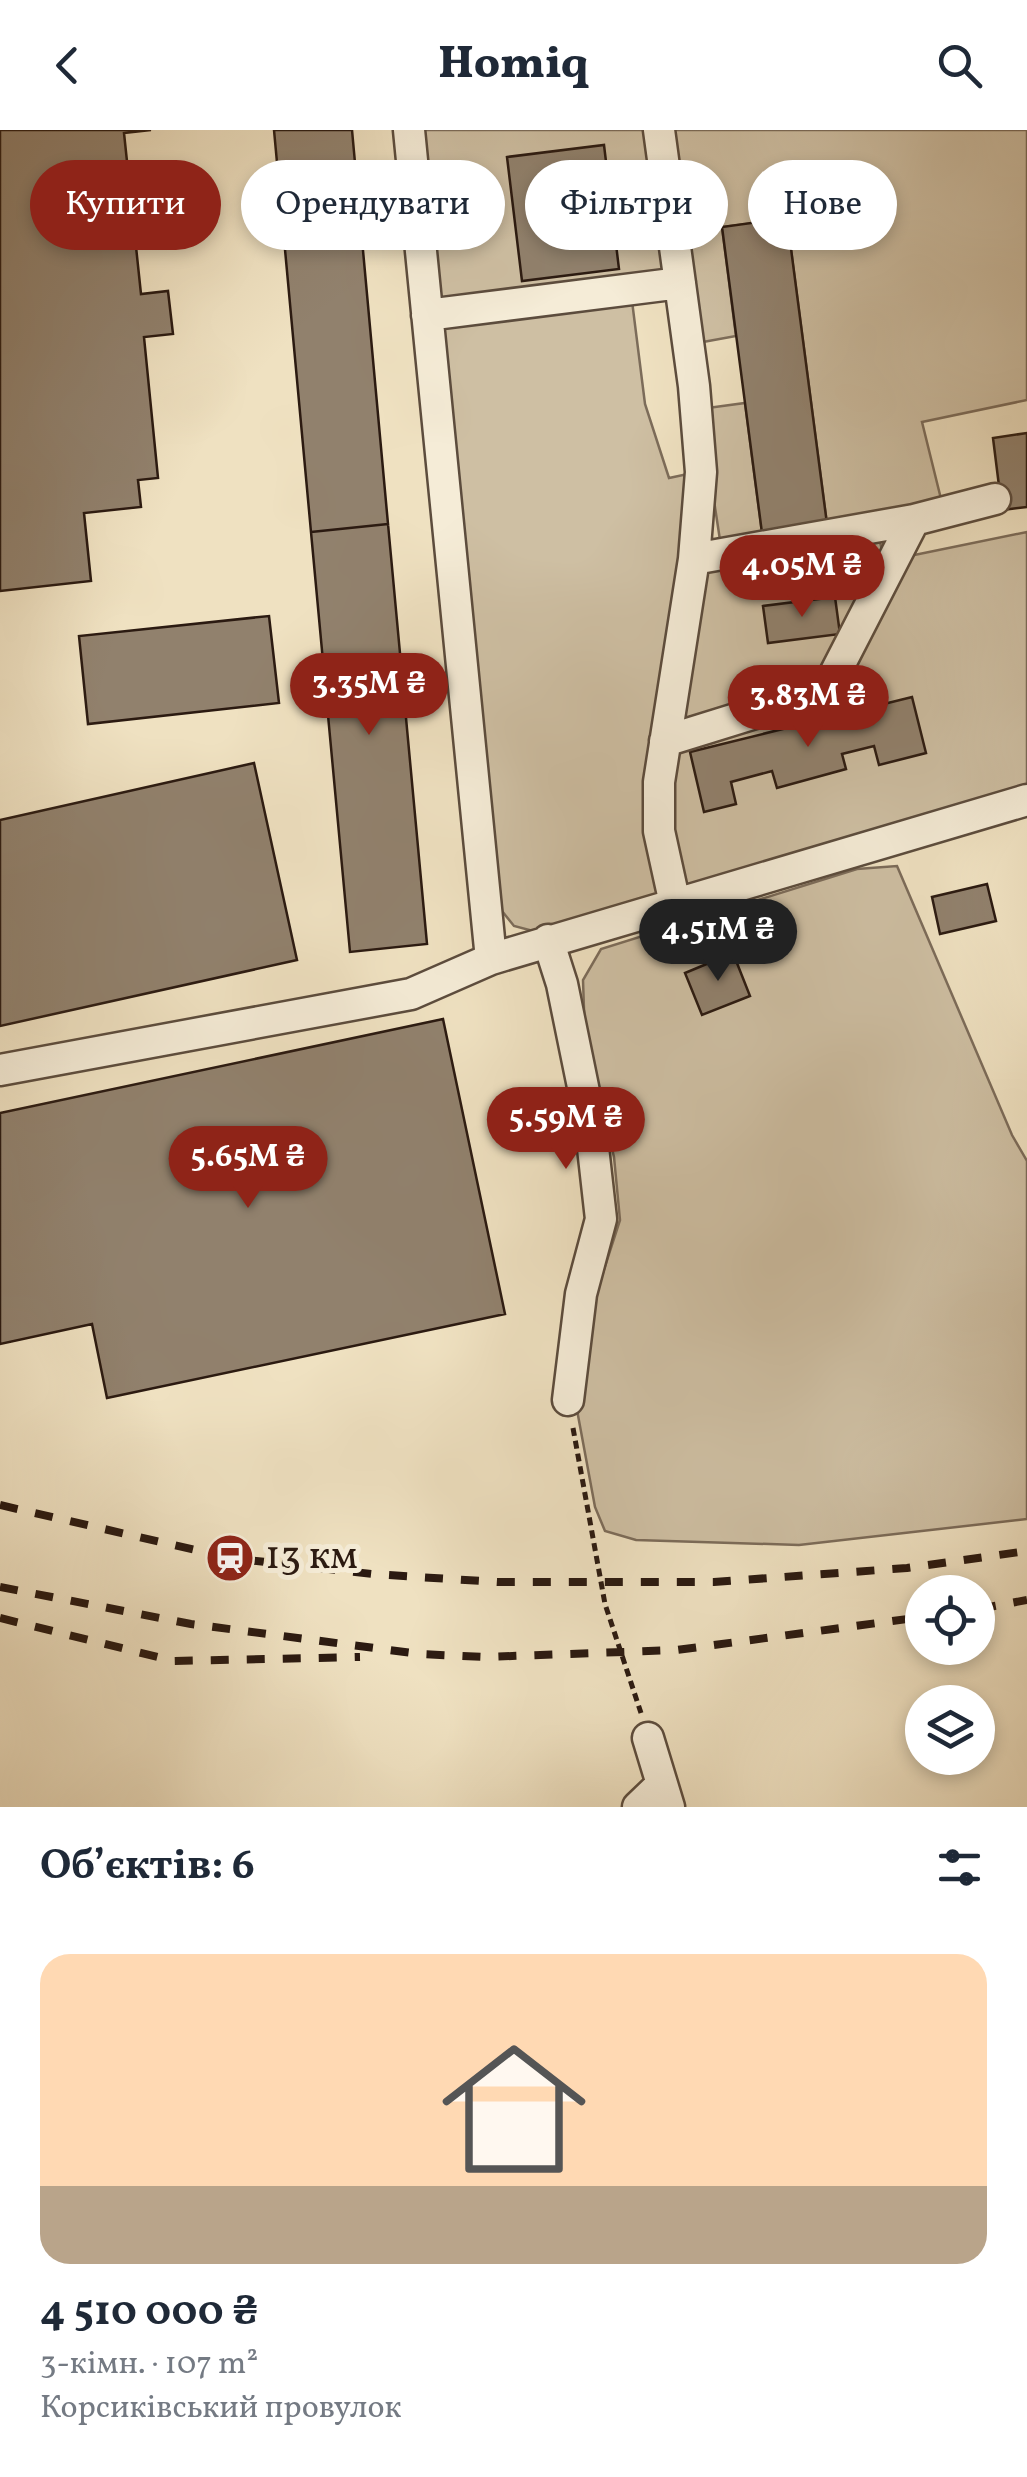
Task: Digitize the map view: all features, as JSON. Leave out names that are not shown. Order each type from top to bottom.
[{"type":"street","points":[[409,130],[491,959]]},
{"type":"street","points":[[659,130],[694,386],[700,472],[694,558],[659,782],[659,831],[675,904]]},
{"type":"street","points":[[427,315],[680,283]]},
{"type":"street","points":[[694,558],[914,520],[995,499]]},
{"type":"street","points":[[665,741],[826,691],[914,520]]},
{"type":"street","points":[[0,1070],[411,994],[491,959],[548,940],[1027,800]]},
{"type":"street","points":[[548,940],[562,984],[590,1121],[600,1219],[581,1294],[568,1400]]},
{"type":"street","points":[[638,1807],[666,1796],[648,1738]]},
{"type":"path","points":[[568,1400],[606,1604],[648,1738]]},
{"type":"shaded area","points":[[421,130],[654,130],[658,160],[525,160],[525,250],[670,250],[676,291],[632,301],[645,404],[669,478],[697,472],[686,570],[877,531],[885,561],[1027,532],[1027,788],[533,931],[514,926],[502,911],[433,250],[505,250],[505,160],[424,160]]},
{"type":"shaded area","points":[[664,130],[1027,130],[1027,400],[922,422],[942,503],[827,524],[791,250],[897,250],[897,160],[748,160],[748,224],[728,226],[728,160],[668,160]]},
{"type":"shaded area","points":[[680,250],[725,250],[736,336],[692,344]]},
{"type":"shaded area","points":[[745,403],[762,533],[720,540],[700,409]]},
{"type":"shaded area","points":[[897,866],[1012,1135],[1027,1161],[1027,1519],[799,1545],[636,1540],[605,1531],[595,1507],[577,1410],[581,1358],[620,1220],[614,1157],[585,1039],[583,980],[601,949],[857,869]]},
{"type":"building","points":[[0,130],[151,130],[124,133],[127,160],[30,160],[30,250],[136,250],[141,294],[168,291],[173,334],[144,337],[158,478],[138,480],[141,507],[84,513],[91,581],[0,591]]},
{"type":"building","points":[[274,130],[352,130],[355,160],[277,160]]},
{"type":"building","points":[[604,145],[606,160],[525,160],[525,250],[617,250],[619,269],[522,281],[507,157]]},
{"type":"building","points":[[748,223],[748,250],[791,250],[827,524],[762,533],[725,250],[728,226]]},
{"type":"building","points":[[285,250],[363,250],[388,524],[311,532]]},
{"type":"building","points":[[1027,433],[1027,507],[1002,510],[993,438]]},
{"type":"building","points":[[388,524],[427,944],[350,952],[311,532]]},
{"type":"building","points":[[835,597],[840,634],[768,643],[763,606]]},
{"type":"building","points":[[269,616],[279,703],[88,724],[79,636]]},
{"type":"building","points":[[912,697],[926,753],[879,765],[874,746],[842,754],[846,769],[777,788],[772,771],[731,782],[736,804],[704,812],[690,752]]},
{"type":"building","points":[[254,763],[297,960],[0,1026],[0,820]]},
{"type":"building","points":[[987,884],[996,921],[940,934],[932,897]]},
{"type":"building","points":[[733,953],[750,996],[702,1015],[685,973]]},
{"type":"building","points":[[443,1019],[505,1314],[107,1398],[92,1324],[0,1344],[0,1113]]},
{"type":"railway","points":[[0,1505],[230,1558],[372,1574],[497,1582],[714,1582],[907,1568],[1027,1551]]},
{"type":"railway","points":[[0,1587],[191,1624],[420,1654],[485,1657],[677,1650],[905,1619]]},
{"type":"railway","points":[[995,1606],[1027,1600]]},
{"type":"railway","points":[[0,1618],[174,1661],[360,1657]]},
{"type":"place","name":"13 км","points":[[230,1558]]}]
